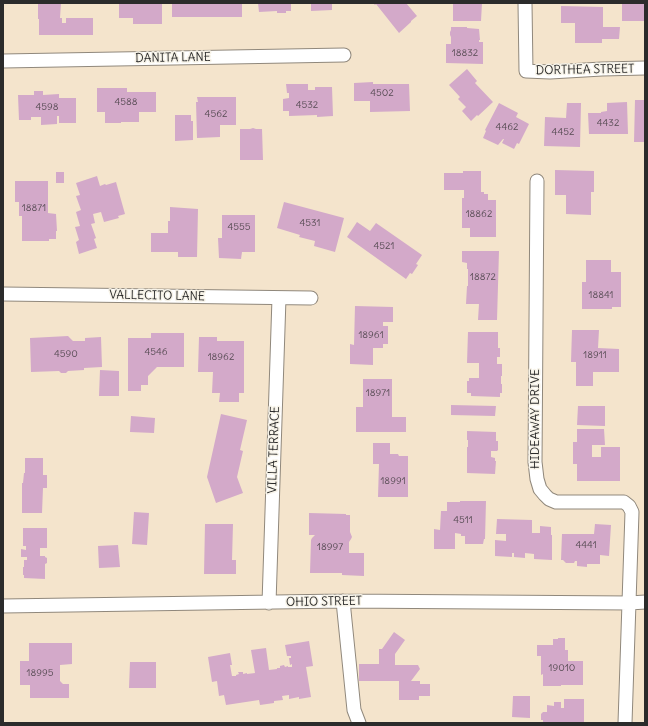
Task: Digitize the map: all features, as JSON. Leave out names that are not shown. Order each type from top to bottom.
[{"type":"street","name":"DORTHEA STREET","points":[[525,3],[526,71],[550,72],[645,68]]},
{"type":"street","name":"DANITA LANE","points":[[3,61],[344,55]]},
{"type":"street","name":"HIDEAWAY DRIVE","points":[[537,181],[535,462],[537,479],[540,489],[549,499],[556,502],[624,502],[632,512],[625,723]]},
{"type":"street","name":"VALLECITO LANE","points":[[3,294],[311,298]]},
{"type":"street","name":"VILLA TERRACE","points":[[269,603],[279,298]]},
{"type":"street","name":"OHIO STREET","points":[[3,606],[343,602],[645,602]]},
{"type":"street","points":[[343,602],[354,710],[359,723]]},
{"type":"building","points":[[38,3],[61,3],[60,18],[62,18],[62,23],[66,23],[66,18],[93,18],[93,35],[39,35]]},
{"type":"building","points":[[119,3],[162,3],[162,24],[133,24],[133,18],[119,18]]},
{"type":"building","points":[[172,3],[242,3],[242,17],[172,17]]},
{"type":"building","points":[[258,3],[291,3],[291,11],[286,11],[286,13],[277,13],[277,11],[259,12]]},
{"type":"building","points":[[311,3],[332,3],[332,10],[311,11]]},
{"type":"building","points":[[373,3],[406,3],[417,16],[399,33],[376,4],[375,5]]},
{"type":"building","points":[[453,3],[482,3],[481,21],[453,21]]},
{"type":"building","points":[[622,3],[645,3],[645,21],[622,21]]},
{"type":"building","points":[[561,6],[603,7],[603,27],[620,27],[619,39],[602,39],[602,43],[575,43],[575,23],[561,23]]},
{"type":"building","points":[[451,27],[479,29],[479,42],[483,42],[483,64],[446,63],[446,44],[451,44]]},
{"type":"building","points":[[467,69],[477,81],[475,83],[493,102],[471,121],[462,111],[466,107],[458,99],[460,97],[449,85]]},
{"type":"building","points":[[373,82],[373,84],[409,84],[410,111],[370,112],[370,101],[354,101],[354,83]]},
{"type":"building","points":[[286,84],[308,84],[308,90],[315,90],[315,87],[332,87],[333,116],[289,116],[289,111],[283,111],[283,99],[289,98]]},
{"type":"building","points":[[97,88],[127,88],[127,92],[156,92],[156,112],[139,112],[139,122],[105,123],[105,112],[97,112]]},
{"type":"building","points":[[34,91],[43,91],[43,95],[59,94],[59,98],[76,98],[76,123],[59,123],[59,116],[57,116],[57,124],[41,125],[41,117],[31,117],[31,120],[19,120],[18,95],[34,95]]},
{"type":"building","points":[[197,97],[236,97],[236,125],[220,125],[220,137],[197,138]]},
{"type":"building","points":[[635,100],[645,100],[645,142],[634,142]]},
{"type":"building","points":[[627,102],[628,134],[589,134],[588,113],[601,113],[607,111],[607,103]]},
{"type":"building","points":[[499,103],[518,113],[516,117],[529,124],[519,144],[517,143],[514,149],[502,143],[504,139],[498,145],[483,138],[486,131],[485,130]]},
{"type":"building","points":[[567,103],[581,103],[580,147],[544,146],[545,117],[566,118]]},
{"type":"building","points":[[175,115],[191,115],[191,121],[193,121],[193,140],[175,141]]},
{"type":"building","points":[[240,129],[262,129],[263,160],[240,160]]},
{"type":"building","points":[[555,170],[594,171],[594,192],[591,192],[591,215],[566,214],[566,195],[555,195]]},
{"type":"building","points":[[463,171],[481,171],[481,192],[488,194],[488,200],[496,200],[496,237],[470,237],[470,228],[462,228],[462,198],[464,198],[464,190],[444,190],[444,173],[463,173]]},
{"type":"building","points":[[56,172],[64,172],[64,183],[56,183]]},
{"type":"building","points":[[97,176],[100,186],[116,182],[125,214],[118,216],[119,218],[104,222],[101,212],[93,214],[95,223],[91,224],[96,238],[94,239],[97,248],[79,254],[76,242],[79,240],[75,227],[80,226],[76,212],[81,210],[76,196],[80,195],[76,183]]},
{"type":"building","points":[[15,181],[48,181],[48,213],[56,214],[56,239],[49,239],[49,241],[22,241],[22,216],[19,216],[19,202],[15,202]]},
{"type":"building","points":[[284,202],[344,218],[335,252],[314,246],[315,241],[299,237],[300,235],[277,228]]},
{"type":"building","points":[[170,207],[198,209],[197,257],[178,257],[178,252],[151,252],[151,233],[168,233]]},
{"type":"building","points":[[222,215],[255,215],[255,252],[242,252],[241,259],[219,258],[218,238],[222,238]]},
{"type":"building","points":[[357,222],[370,231],[376,223],[422,255],[412,274],[410,273],[406,279],[347,237]]},
{"type":"building","points":[[462,251],[499,251],[497,320],[478,320],[479,304],[466,304],[468,269],[467,263],[462,262]]},
{"type":"building","points":[[586,260],[611,260],[611,272],[621,272],[621,307],[612,307],[612,309],[582,309],[582,282],[586,282]]},
{"type":"building","points":[[355,306],[393,307],[393,322],[383,322],[383,326],[388,326],[388,344],[383,344],[383,348],[373,348],[373,365],[350,364],[350,344],[354,345]]},
{"type":"building","points":[[572,330],[599,330],[598,348],[619,349],[619,372],[593,372],[593,386],[576,386],[576,362],[571,362]]},
{"type":"building","points":[[468,332],[498,332],[498,348],[500,348],[500,357],[497,357],[497,364],[502,364],[502,393],[500,393],[500,397],[471,396],[471,393],[467,393],[467,381],[469,381],[469,378],[479,378],[479,363],[467,363]]},
{"type":"building","points":[[151,333],[184,333],[184,367],[157,367],[148,376],[148,385],[141,385],[141,391],[128,391],[128,338],[151,338]]},
{"type":"building","points":[[68,336],[73,341],[85,341],[85,338],[101,337],[102,367],[84,368],[84,370],[68,371],[66,373],[61,373],[59,371],[31,372],[30,338]]},
{"type":"building","points":[[199,337],[217,337],[217,341],[244,341],[244,393],[239,393],[239,402],[219,402],[220,393],[212,393],[213,372],[198,372]]},
{"type":"building","points":[[100,370],[119,371],[119,396],[99,396]]},
{"type":"building","points":[[363,379],[392,379],[392,417],[406,417],[406,432],[356,432],[356,407],[363,407]]},
{"type":"building","points":[[451,405],[496,406],[495,416],[451,415]]},
{"type":"building","points":[[578,406],[605,406],[605,426],[577,425]]},
{"type":"building","points":[[221,414],[247,420],[240,450],[243,451],[237,477],[243,493],[216,503],[207,477]]},
{"type":"building","points":[[131,416],[155,418],[154,433],[130,432]]},
{"type":"building","points":[[577,429],[604,429],[605,445],[592,445],[592,457],[601,457],[601,447],[620,447],[620,481],[577,481],[577,464],[573,464],[573,442],[577,442]]},
{"type":"building","points":[[467,431],[496,432],[498,450],[491,451],[491,457],[495,458],[496,461],[495,474],[467,473]]},
{"type":"building","points":[[373,443],[390,443],[390,454],[408,456],[408,497],[378,497],[379,464],[373,464]]},
{"type":"building","points":[[25,458],[43,458],[43,475],[47,475],[47,488],[43,488],[42,513],[22,513],[22,483],[25,473]]},
{"type":"building","points":[[486,501],[485,539],[483,544],[465,544],[465,536],[455,533],[455,549],[434,549],[434,529],[440,530],[441,511],[447,511],[447,502]]},
{"type":"building","points":[[134,512],[149,513],[147,545],[132,544]]},
{"type":"building","points":[[309,513],[350,515],[350,532],[352,537],[349,542],[349,553],[364,553],[364,576],[342,575],[342,573],[310,573],[311,540],[315,535],[309,535]]},
{"type":"building","points":[[497,519],[532,520],[532,533],[540,533],[540,526],[551,527],[552,560],[534,559],[534,554],[525,553],[525,558],[514,557],[514,553],[512,553],[512,557],[495,556],[495,540],[506,541],[506,534],[496,534]]},
{"type":"building","points":[[205,524],[233,524],[232,560],[236,560],[236,574],[204,574]]},
{"type":"building","points":[[595,524],[611,525],[609,556],[600,555],[600,564],[587,564],[587,567],[577,566],[577,561],[574,563],[566,563],[561,560],[562,534],[594,534]]},
{"type":"building","points":[[23,528],[47,528],[47,548],[40,548],[40,556],[45,556],[47,558],[47,563],[45,564],[45,579],[24,578],[24,560],[27,560],[27,557],[21,557],[21,549],[26,550],[26,546],[23,546]]},
{"type":"building","points":[[118,545],[120,567],[99,568],[98,546]]},
{"type":"building","points":[[394,632],[405,640],[395,654],[395,665],[418,665],[420,669],[411,681],[420,681],[420,684],[430,684],[430,696],[419,696],[419,700],[399,700],[399,681],[359,681],[359,664],[379,664],[379,649],[382,649]]},
{"type":"building","points":[[565,638],[565,650],[568,650],[568,661],[583,661],[583,685],[543,686],[543,674],[541,675],[541,656],[537,656],[537,645],[553,645],[553,639]]},
{"type":"building","points":[[309,641],[313,666],[306,667],[311,697],[289,699],[289,695],[282,696],[283,700],[274,701],[274,703],[260,705],[259,700],[226,705],[224,695],[219,696],[217,681],[212,682],[208,657],[230,653],[232,676],[239,674],[238,672],[243,672],[243,674],[255,673],[251,650],[266,648],[269,670],[280,668],[280,666],[284,665],[285,667],[292,667],[292,664],[290,665],[289,658],[291,658],[291,656],[287,656],[285,645]]},
{"type":"building","points":[[29,643],[72,643],[72,664],[60,665],[60,681],[63,684],[69,684],[69,698],[30,698],[30,685],[20,685],[20,661],[29,661]]},
{"type":"building","points":[[130,662],[156,662],[156,688],[129,688]]},
{"type":"building","points":[[513,696],[530,696],[530,718],[512,717]]},
{"type":"building","points":[[564,699],[584,699],[584,723],[543,723],[543,720],[541,720],[541,714],[543,712],[547,712],[547,705],[554,706],[554,702],[561,702],[561,708],[564,708]]}]
